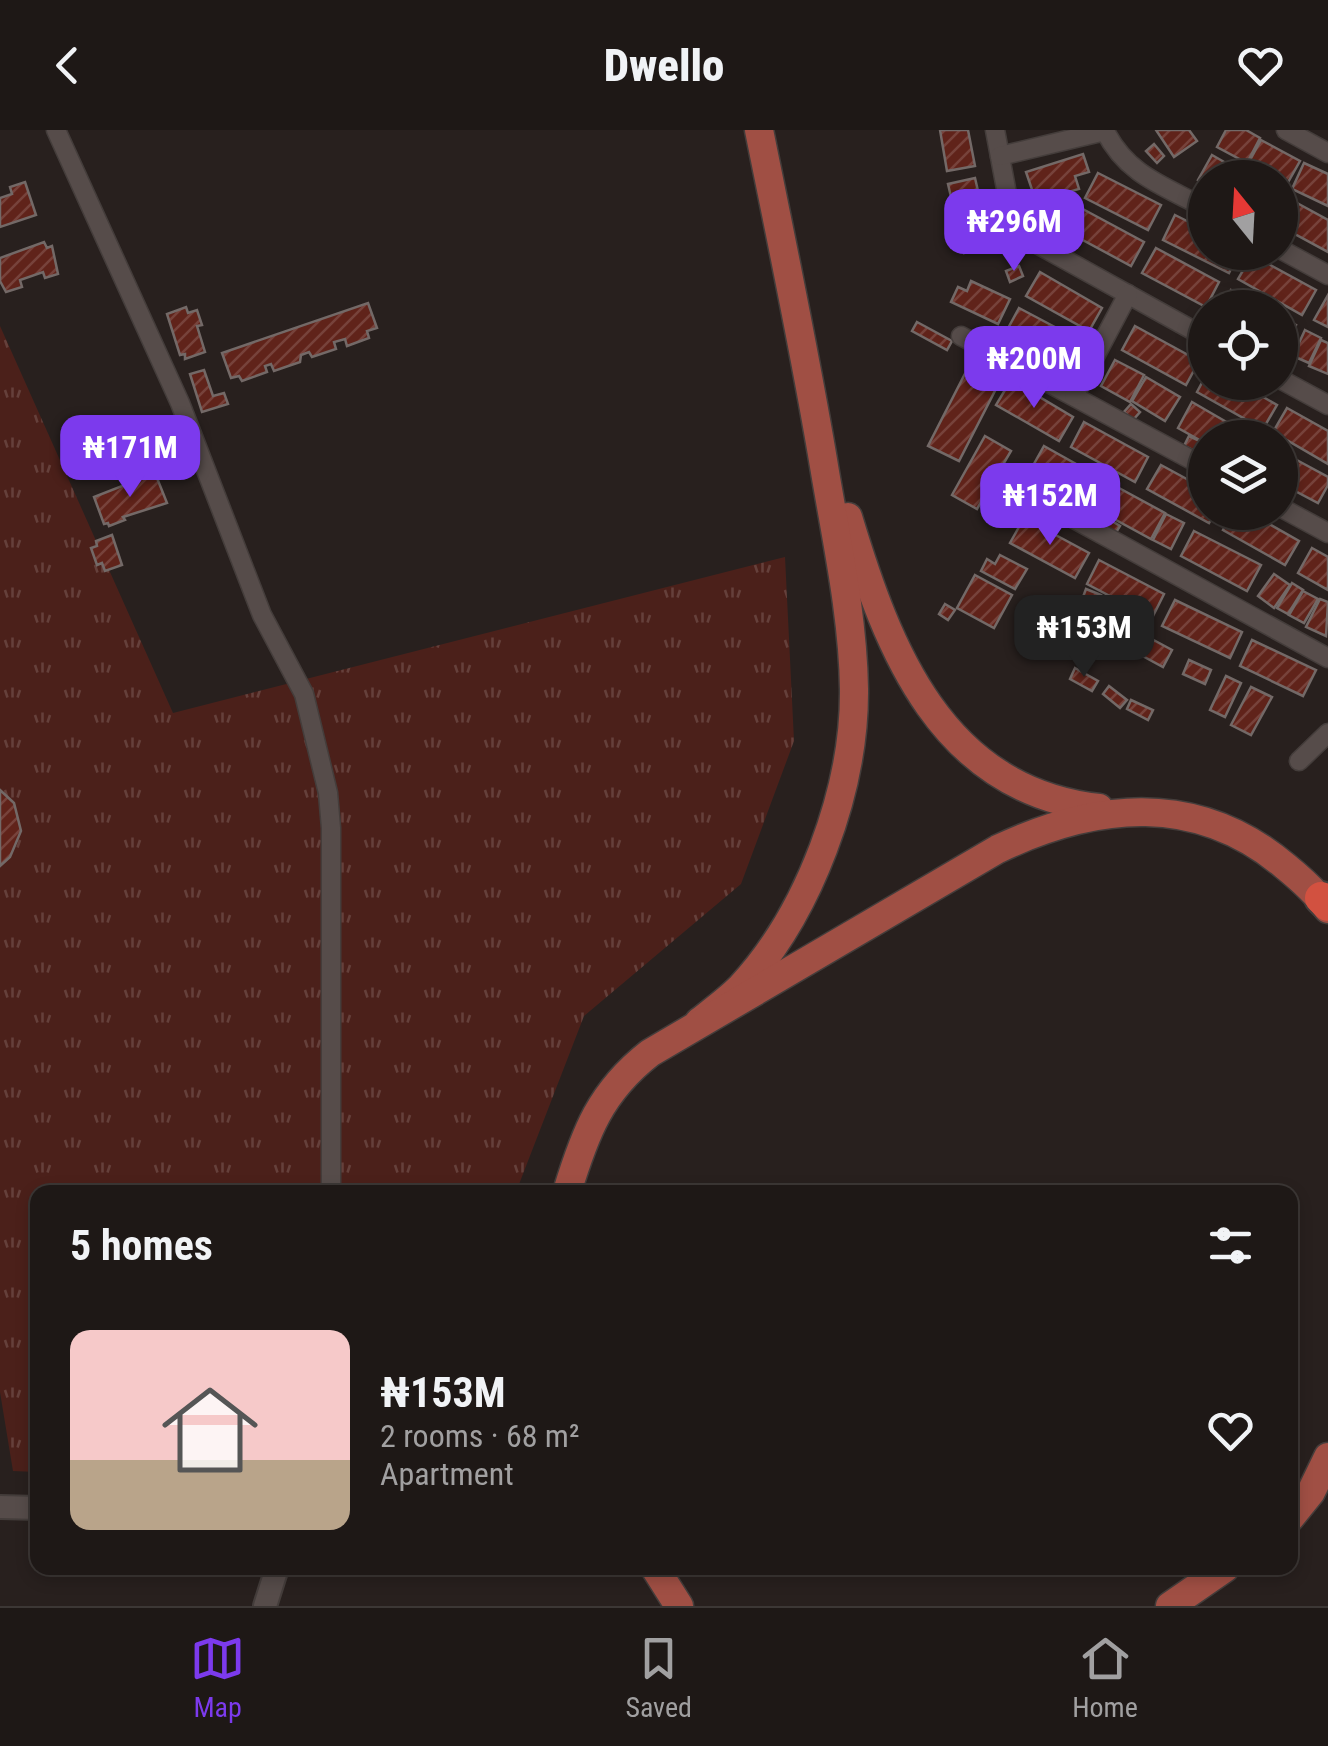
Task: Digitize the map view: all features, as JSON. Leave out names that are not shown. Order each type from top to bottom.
[{"type":"main road","points":[[700,1022],[738,990],[762,960],[812,874],[832,826],[848,760],[854,690],[848,618],[815,412],[760,130]]},
{"type":"main road","points":[[815,412],[876,609],[918,689],[942,722],[984,764],[1026,790],[1067,803],[1196,818],[1230,829],[1262,847],[1326,904]]},
{"type":"main road","points":[[569,1185],[579,1151],[610,1090],[650,1053],[998,850],[1056,824],[1126,812]]},
{"type":"main road","points":[[1298,1509],[1312,1492],[1328,1456]]},
{"type":"main road","points":[[659,1575],[679,1606]]},
{"type":"main road","points":[[1170,1606],[1214,1575]]},
{"type":"main road","points":[[1189,1606],[1217,1575]]},
{"type":"street","points":[[56,130],[180,403],[262,615],[304,694],[315,736],[332,828],[330,1185]]},
{"type":"street","points":[[995,130],[1007,194],[1018,226],[1036,244],[1188,328]]},
{"type":"street","points":[[1286,130],[1328,153]]},
{"type":"street","points":[[1000,156],[1105,131],[1116,154],[1135,170],[1188,199]]},
{"type":"street","points":[[1298,258],[1328,274]]},
{"type":"street","points":[[1074,396],[1128,294]]},
{"type":"street","points":[[962,336],[1188,458]]},
{"type":"street","points":[[1298,389],[1328,405]]},
{"type":"street","points":[[1010,484],[1328,658]]},
{"type":"street","points":[[1298,517],[1328,533]]},
{"type":"street","points":[[1299,761],[1328,733]]},
{"type":"street","points":[[0,1508],[30,1508]]},
{"type":"street","points":[[266,1606],[276,1575]]},
{"type":"green space","points":[[0,326],[173,713],[785,557],[794,741],[741,884],[584,1016],[519,1185],[30,1185],[30,1472],[13,1471],[0,1392]]},
{"type":"building","points":[[940,130],[968,130],[975,166],[947,171]]},
{"type":"building","points":[[1156,130],[1189,130],[1197,141],[1174,157]]},
{"type":"building","points":[[1226,130],[1246,130],[1260,138],[1249,160],[1217,147]]},
{"type":"building","points":[[1261,140],[1300,161],[1298,165],[1298,160],[1250,160]]},
{"type":"building","points":[[1154,144],[1164,156],[1157,163],[1146,151]]},
{"type":"building","points":[[1083,154],[1089,172],[1075,176],[1079,189],[1061,194],[1068,214],[1043,222],[1026,172]]},
{"type":"building","points":[[1304,163],[1328,174],[1328,206],[1298,192],[1298,176]]},
{"type":"building","points":[[1098,173],[1161,205],[1148,230],[1085,198]]},
{"type":"building","points":[[975,178],[991,247],[964,253],[948,184]]},
{"type":"building","points":[[25,182],[36,215],[0,227],[0,198],[12,194],[10,187]]},
{"type":"building","points":[[1298,204],[1328,220],[1328,252],[1298,236]]},
{"type":"building","points":[[1079,207],[1144,242],[1131,266],[1066,231]]},
{"type":"building","points":[[1175,215],[1188,222],[1188,252],[1163,240]]},
{"type":"building","points":[[44,242],[47,248],[52,246],[58,274],[45,278],[43,272],[20,280],[22,287],[6,292],[0,281],[0,258]]},
{"type":"building","points":[[1156,248],[1188,265],[1188,270],[1197,270],[1219,282],[1215,290],[1188,290],[1188,297],[1142,273]]},
{"type":"building","points":[[1019,266],[1023,276],[1010,282],[1006,271]]},
{"type":"building","points":[[1243,270],[1279,270],[1316,290],[1302,315],[1298,313],[1298,290],[1258,290],[1238,279]]},
{"type":"building","points":[[1040,272],[1102,308],[1089,331],[1026,296]]},
{"type":"building","points":[[971,281],[1010,299],[998,324],[951,302],[958,287],[967,291]]},
{"type":"building","points":[[1328,295],[1328,327],[1314,320]]},
{"type":"building","points":[[368,303],[377,328],[367,331],[369,338],[347,346],[345,339],[334,342],[336,349],[312,357],[309,352],[301,355],[300,362],[274,371],[271,364],[265,366],[267,372],[242,381],[239,376],[231,378],[222,353]]},
{"type":"building","points":[[186,307],[188,313],[197,310],[205,352],[185,359],[185,354],[180,355],[167,314]]},
{"type":"building","points":[[1019,308],[1085,343],[1072,367],[1006,332]]},
{"type":"building","points":[[917,322],[952,341],[947,350],[912,331]]},
{"type":"building","points":[[1135,326],[1188,355],[1188,381],[1186,385],[1122,350]]},
{"type":"building","points":[[1305,330],[1321,338],[1309,363],[1298,358],[1298,345]]},
{"type":"building","points":[[1321,340],[1328,343],[1328,374],[1309,366]]},
{"type":"building","points":[[1115,360],[1144,375],[1130,402],[1101,386]]},
{"type":"building","points":[[970,364],[1001,379],[959,461],[928,446]]},
{"type":"building","points":[[204,370],[213,396],[224,393],[228,404],[202,412],[190,374]]},
{"type":"building","points":[[1146,377],[1180,397],[1165,421],[1132,401]]},
{"type":"building","points":[[1011,380],[1073,417],[1059,441],[996,405]]},
{"type":"building","points":[[1211,400],[1268,400],[1277,405],[1268,420],[1247,420]]},
{"type":"building","points":[[1192,402],[1223,420],[1188,420],[1188,434],[1178,428]]},
{"type":"building","points":[[1131,404],[1140,412],[1133,420],[1124,412]]},
{"type":"building","points":[[1287,408],[1328,431],[1328,464],[1298,447],[1298,420],[1280,420]]},
{"type":"building","points":[[1084,422],[1148,457],[1135,482],[1071,447]]},
{"type":"building","points":[[985,436],[1011,451],[977,509],[952,495]]},
{"type":"building","points":[[1044,446],[1076,464],[1061,489],[1030,471]]},
{"type":"building","points":[[1298,461],[1328,477],[1318,503],[1298,492]]},
{"type":"building","points":[[1076,465],[1091,473],[1079,494],[1065,486]]},
{"type":"building","points":[[1161,465],[1188,480],[1188,511],[1147,489]]},
{"type":"building","points":[[155,473],[167,503],[123,517],[125,520],[109,526],[104,524],[94,497]]},
{"type":"building","points":[[1096,473],[1109,483],[1091,507],[1078,497]]},
{"type":"building","points":[[1038,477],[1058,488],[1054,496],[1033,485]]},
{"type":"building","points":[[1119,488],[1165,513],[1151,539],[1105,514]]},
{"type":"building","points":[[1061,490],[1074,500],[1067,508],[1054,498]]},
{"type":"building","points":[[1166,514],[1184,523],[1171,549],[1153,540]]},
{"type":"building","points":[[1102,515],[1120,526],[1115,534],[1097,524]]},
{"type":"building","points":[[1024,518],[1089,553],[1075,578],[1010,543]]},
{"type":"building","points":[[1223,530],[1280,530],[1299,541],[1285,565]]},
{"type":"building","points":[[1194,531],[1261,565],[1247,591],[1181,556]]},
{"type":"building","points":[[112,535],[122,565],[105,571],[102,563],[97,565],[91,548],[97,546],[96,541]]},
{"type":"building","points":[[1312,548],[1328,557],[1328,590],[1298,573]]},
{"type":"building","points":[[1000,555],[1027,569],[1015,589],[981,571],[987,559],[995,564]]},
{"type":"building","points":[[1099,560],[1164,594],[1152,618],[1087,584]]},
{"type":"building","points":[[1274,574],[1290,585],[1274,608],[1258,596]]},
{"type":"building","points":[[975,575],[1012,595],[994,628],[957,608]]},
{"type":"building","points":[[1292,583],[1303,590],[1288,614],[1277,608]]},
{"type":"building","points":[[1086,589],[1101,595],[1098,603],[1083,597]]},
{"type":"building","points":[[1303,591],[1318,599],[1304,623],[1289,615]]},
{"type":"building","points":[[1320,599],[1328,602],[1326,636],[1306,627]]},
{"type":"building","points":[[1175,600],[1242,632],[1230,658],[1162,626]]},
{"type":"building","points":[[945,604],[955,610],[948,620],[939,614]]},
{"type":"building","points":[[1148,637],[1172,650],[1163,667],[1139,654]]},
{"type":"building","points":[[1252,640],[1316,670],[1303,696],[1240,666]]},
{"type":"building","points":[[1189,660],[1211,670],[1205,684],[1183,674]]},
{"type":"building","points":[[1075,668],[1098,681],[1092,691],[1070,679]]},
{"type":"building","points":[[1226,676],[1241,683],[1225,717],[1210,710]]},
{"type":"building","points":[[1109,686],[1127,700],[1120,708],[1103,694]]},
{"type":"building","points":[[1251,687],[1272,697],[1251,735],[1231,725]]},
{"type":"building","points":[[1131,700],[1153,710],[1148,720],[1127,709]]},
{"type":"building","points":[[0,790],[14,803],[21,831],[10,857],[0,866]]}]
